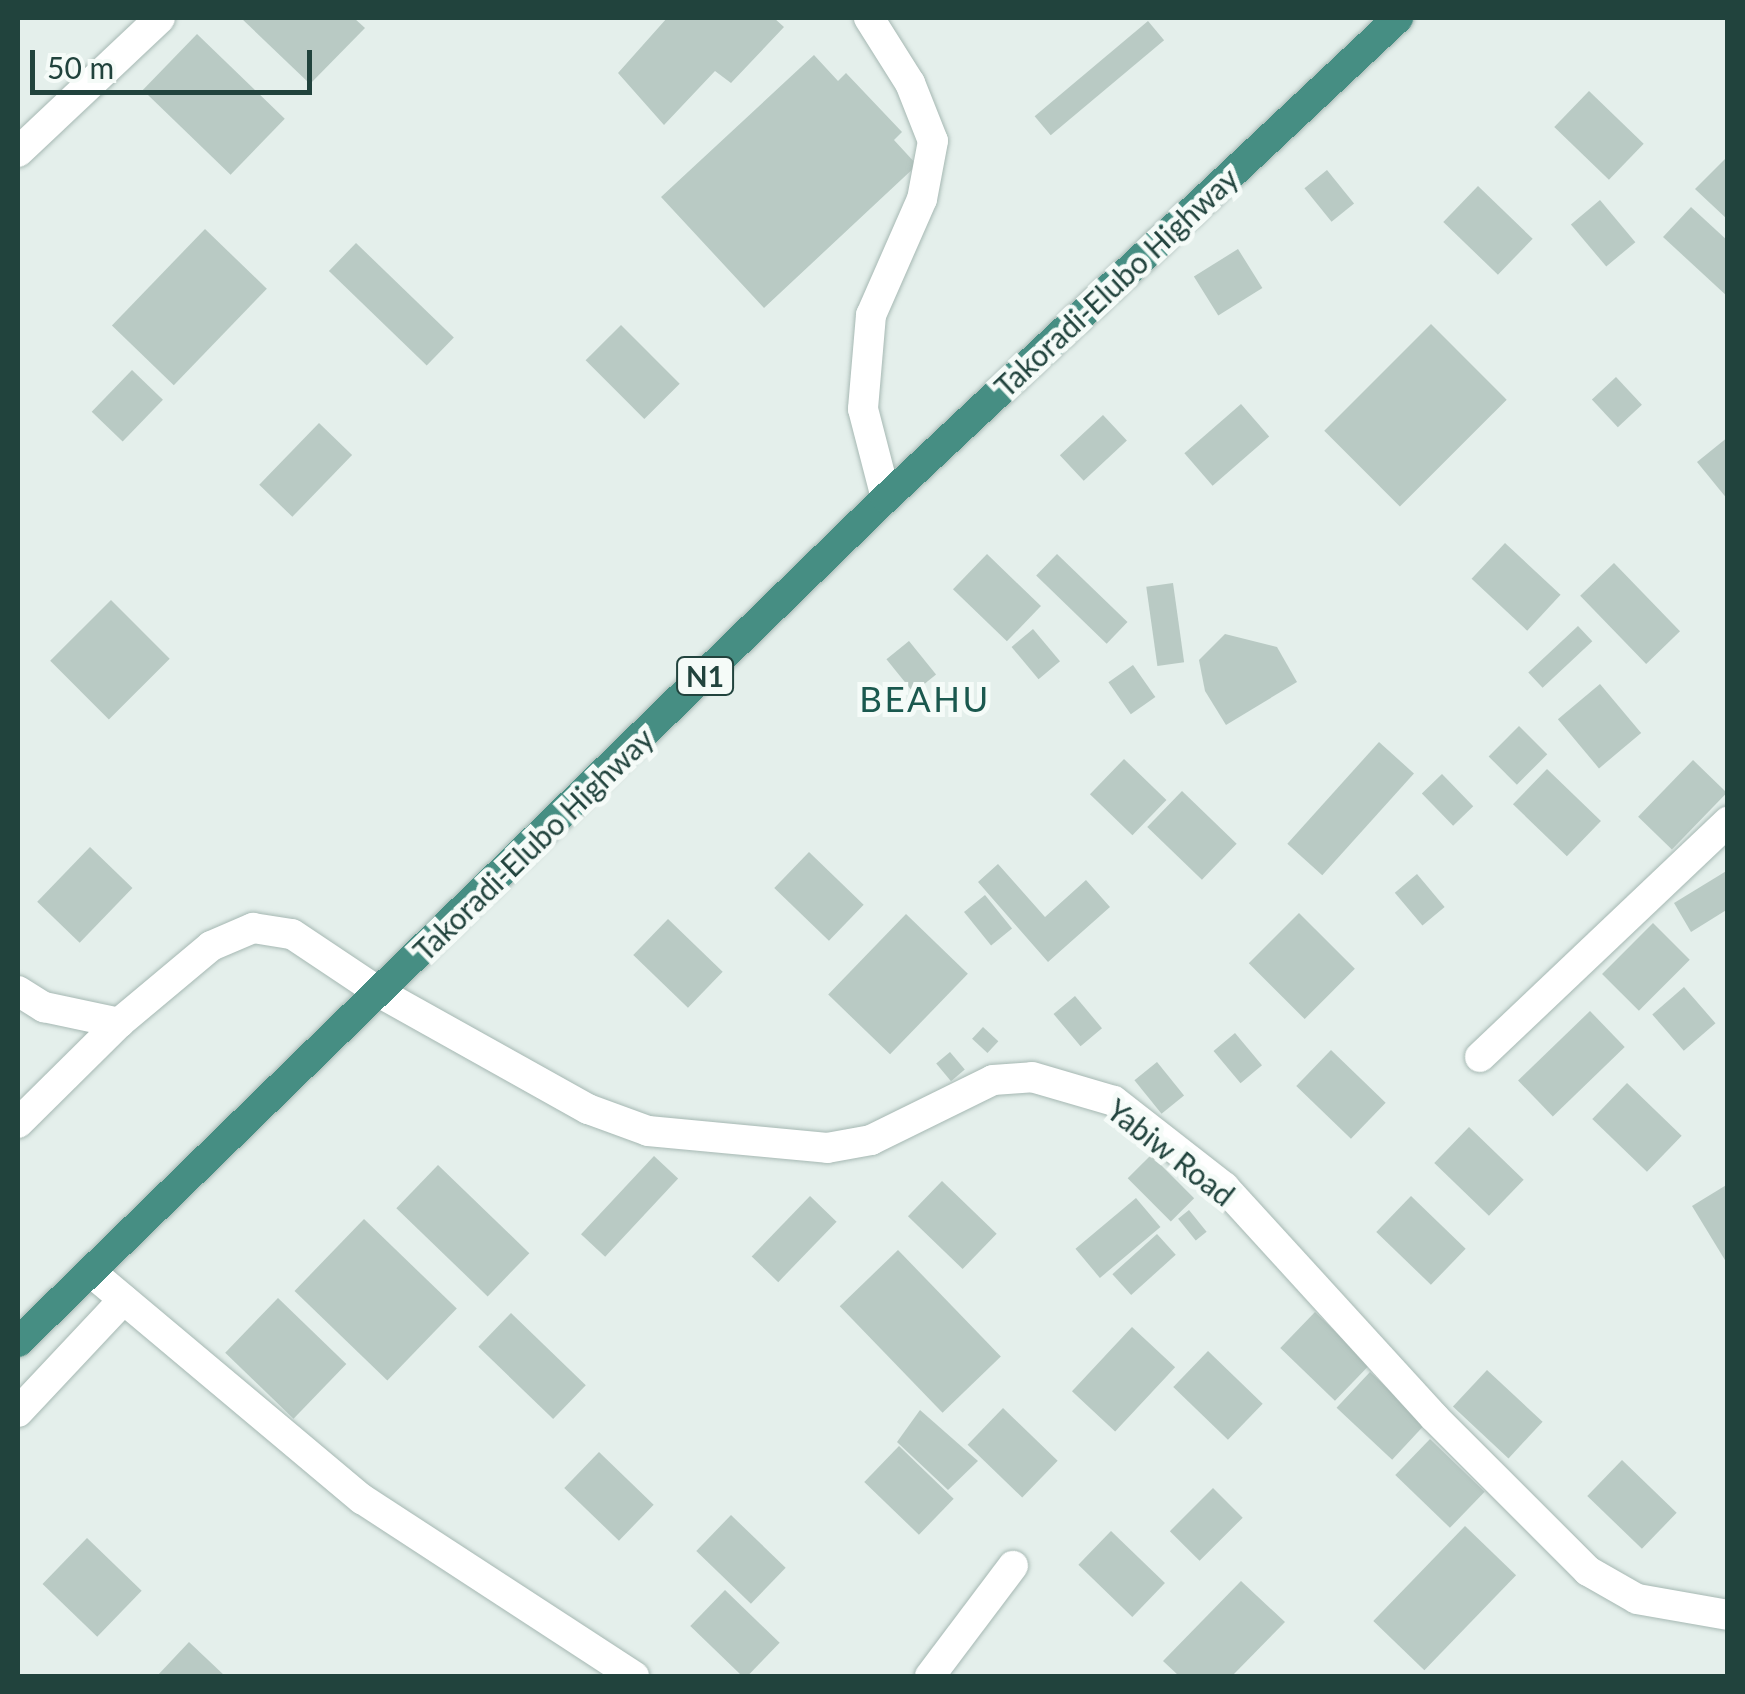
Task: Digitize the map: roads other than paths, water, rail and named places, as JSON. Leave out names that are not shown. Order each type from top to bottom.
[{"type":"highway","name":"Takoradi-Elubo Highway","points":[[18,1342],[382,994],[886,498],[1398,18]]},
{"type":"street","points":[[18,152],[160,18]]},
{"type":"street","points":[[869,18],[910,83],[933,141],[922,199],[871,315],[863,409],[886,498]]},
{"type":"street","points":[[1480,1057],[1728,822]]},
{"type":"street","name":"Yabiw Road","points":[[18,1123],[119,1024],[211,946],[253,928],[292,934],[382,994],[588,1109],[648,1131],[827,1148],[871,1140],[993,1080],[1032,1076],[1114,1101],[1224,1187],[1434,1417],[1588,1571],[1637,1599],[1728,1615]]},
{"type":"street","points":[[18,991],[44,1007],[119,1024]]},
{"type":"street","points":[[90,1272],[362,1499],[634,1676]]},
{"type":"street","points":[[18,1412],[122,1300]]},
{"type":"street","points":[[930,1676],[1012,1566]]},
{"type":"district","name":"BEAHU","points":[[925,698]]}]
